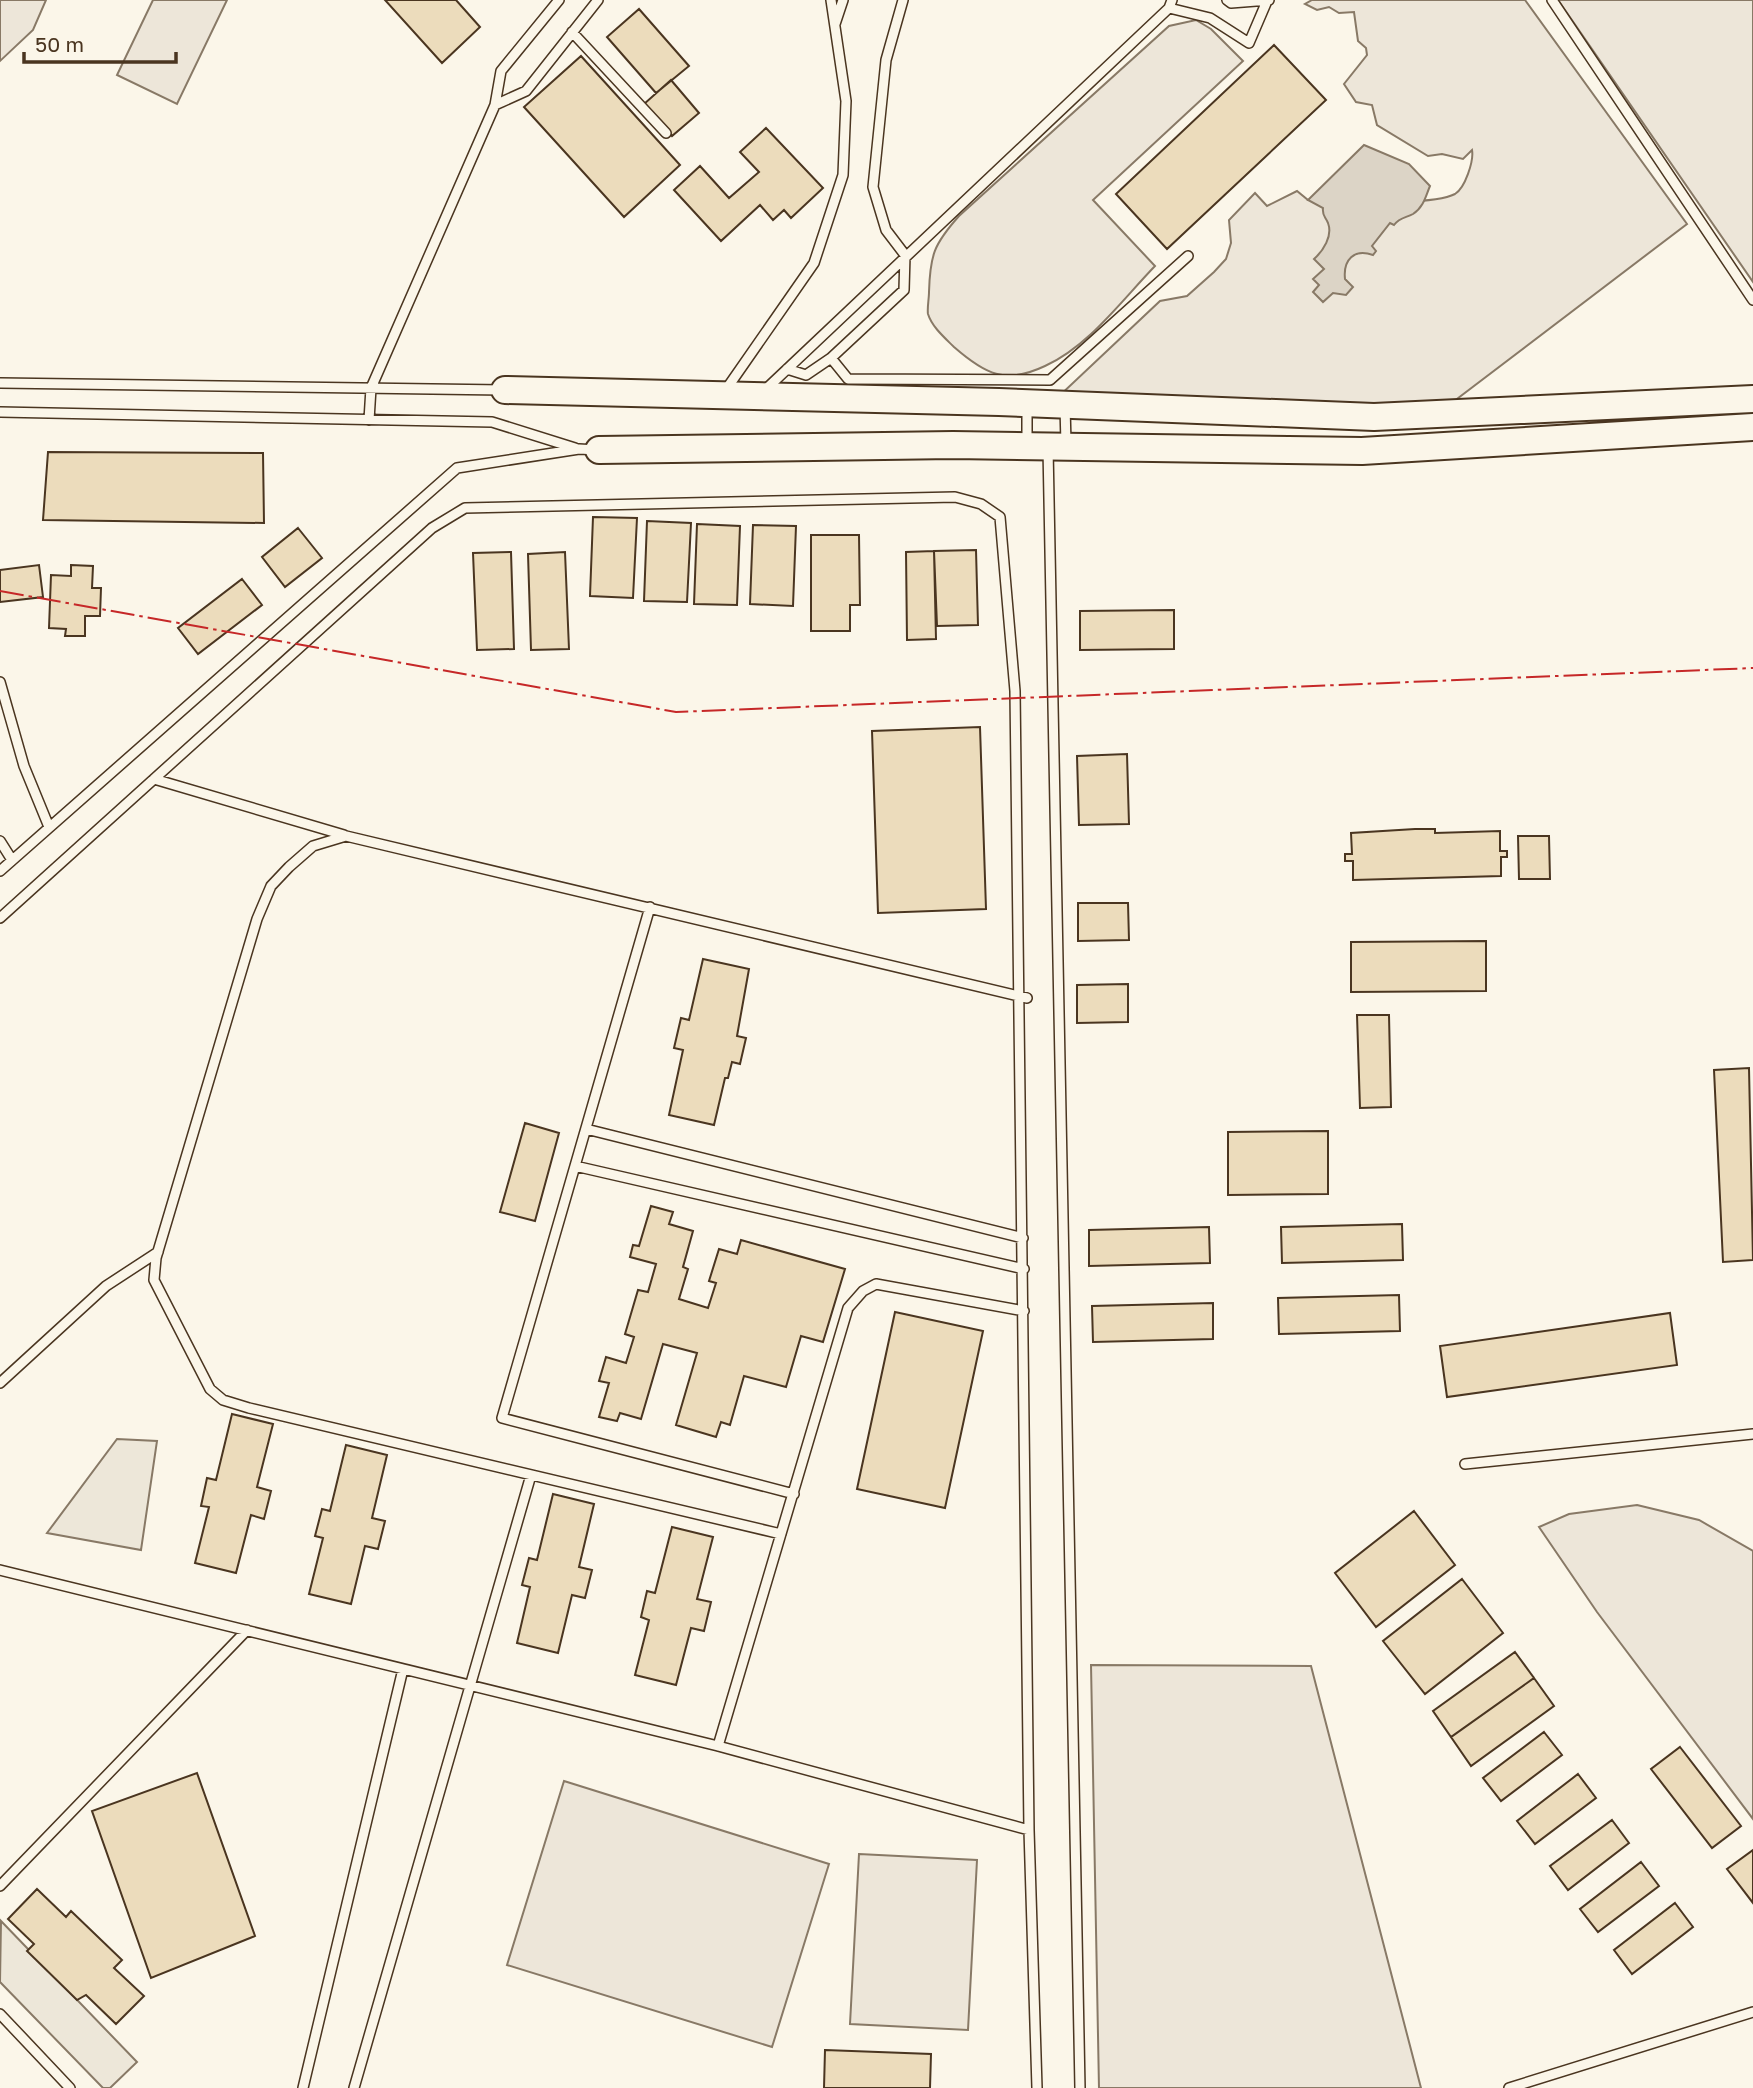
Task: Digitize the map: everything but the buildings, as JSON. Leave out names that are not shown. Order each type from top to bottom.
[{"type":"street","points":[[505,390],[1065,404],[1374,417],[1753,399]]},
{"type":"street","points":[[589,449],[1047,446],[1375,451],[1753,427]]},
{"type":"lane","points":[[369,419],[371,388],[495,105],[501,71],[559,0]]},
{"type":"lane","points":[[495,105],[526,91],[598,0]]},
{"type":"lane","points":[[722,395],[814,263],[843,175],[846,101],[831,0]]},
{"type":"lane","points":[[835,25],[844,0]]},
{"type":"lane","points":[[787,369],[806,375],[831,358],[904,290],[905,255],[887,230],[873,187],[886,60],[903,0]]},
{"type":"lane","points":[[758,396],[1170,4],[1210,18],[1249,43],[1268,0],[1231,3],[1227,0]]},
{"type":"lane","points":[[1552,0],[1753,300]]},
{"type":"lane","points":[[572,32],[666,133]]},
{"type":"lane","points":[[831,358],[848,379],[1049,380],[1188,256]]},
{"type":"lane","points":[[0,383],[505,390]]},
{"type":"lane","points":[[1027,403],[1047,446],[1080,2088]]},
{"type":"lane","points":[[1047,446],[1065,404]]},
{"type":"lane","points":[[0,412],[492,422],[589,449]]},
{"type":"lane","points":[[0,871],[457,468],[589,449]]},
{"type":"lane","points":[[0,918],[432,528],[465,508],[955,497],[981,504],[1000,517],[1015,691],[1023,997],[1029,1830],[1037,2088]]},
{"type":"lane","points":[[0,682],[24,766],[49,827]]},
{"type":"lane","points":[[154,779],[346,836],[1023,997]]},
{"type":"lane","points":[[346,836],[313,846],[271,886],[257,919],[158,1252],[154,1280],[210,1389],[223,1400],[781,1534]]},
{"type":"lane","points":[[0,841],[12,860]]},
{"type":"lane","points":[[650,907],[502,1418],[793,1494]]},
{"type":"lane","points":[[586,1129],[1023,1238]]},
{"type":"lane","points":[[575,1166],[1024,1269]]},
{"type":"lane","points":[[0,1383],[106,1286],[158,1252]]},
{"type":"lane","points":[[718,1746],[848,1308],[863,1291],[876,1284],[1024,1311]]},
{"type":"lane","points":[[1465,1464],[1753,1434]]},
{"type":"lane","points":[[354,2088],[531,1475]]},
{"type":"lane","points":[[0,1570],[718,1746],[1029,1830]]},
{"type":"lane","points":[[0,1886],[247,1630]]},
{"type":"lane","points":[[303,2088],[403,1669]]},
{"type":"lane","points":[[1510,2088],[1753,2012]]},
{"type":"lane","points":[[0,2014],[70,2088]]},
{"type":"shaded area","points":[[0,0],[46,0],[33,30],[0,61]]},
{"type":"shaded area","points":[[153,0],[227,0],[177,104],[117,75]]},
{"type":"shaded area","points":[[1312,0],[1525,0],[1687,224],[1445,408],[1057,398],[1160,301],[1187,296],[1214,272],[1226,259],[1231,243],[1229,220],[1255,193],[1267,206],[1297,191],[1308,200],[1406,202],[1443,198],[1459,191],[1470,167],[1472,150],[1463,159],[1442,154],[1428,156],[1377,125],[1372,105],[1356,102],[1344,84],[1367,55],[1366,48],[1358,41],[1354,12],[1339,13],[1329,7],[1317,10],[1305,4]]},
{"type":"shaded area","points":[[1558,0],[1753,0],[1753,282]]},
{"type":"shaded area","points":[[1196,20],[1211,29],[1243,61],[1093,200],[1155,266],[1090,335],[1045,366],[1031,372],[1007,375],[996,374],[976,364],[943,336],[928,314],[932,259],[944,234],[959,216],[1169,26]]},
{"type":"shaded area","points":[[1364,145],[1409,164],[1430,186],[1417,211],[1394,225],[1390,223],[1372,246],[1376,251],[1373,255],[1360,253],[1351,257],[1346,266],[1345,279],[1353,287],[1346,295],[1333,293],[1323,302],[1313,292],[1319,285],[1313,279],[1324,269],[1314,259],[1326,243],[1329,228],[1323,208],[1308,200]]},
{"type":"shaded area","points":[[117,1439],[157,1441],[141,1550],[47,1533]]},
{"type":"shaded area","points":[[1637,1505],[1699,1520],[1753,1551],[1753,1819],[1597,1612],[1539,1527],[1569,1514]]},
{"type":"shaded area","points":[[1091,1665],[1311,1666],[1421,2088],[1099,2088]]},
{"type":"shaded area","points":[[564,1781],[829,1864],[772,2047],[507,1965]]},
{"type":"shaded area","points":[[859,1854],[977,1860],[968,2030],[850,2024]]},
{"type":"shaded area","points":[[1,1921],[137,2062],[110,2088],[103,2088],[0,1982]]},
{"type":"power","points":[[0,591],[676,712],[1753,668]]}]
